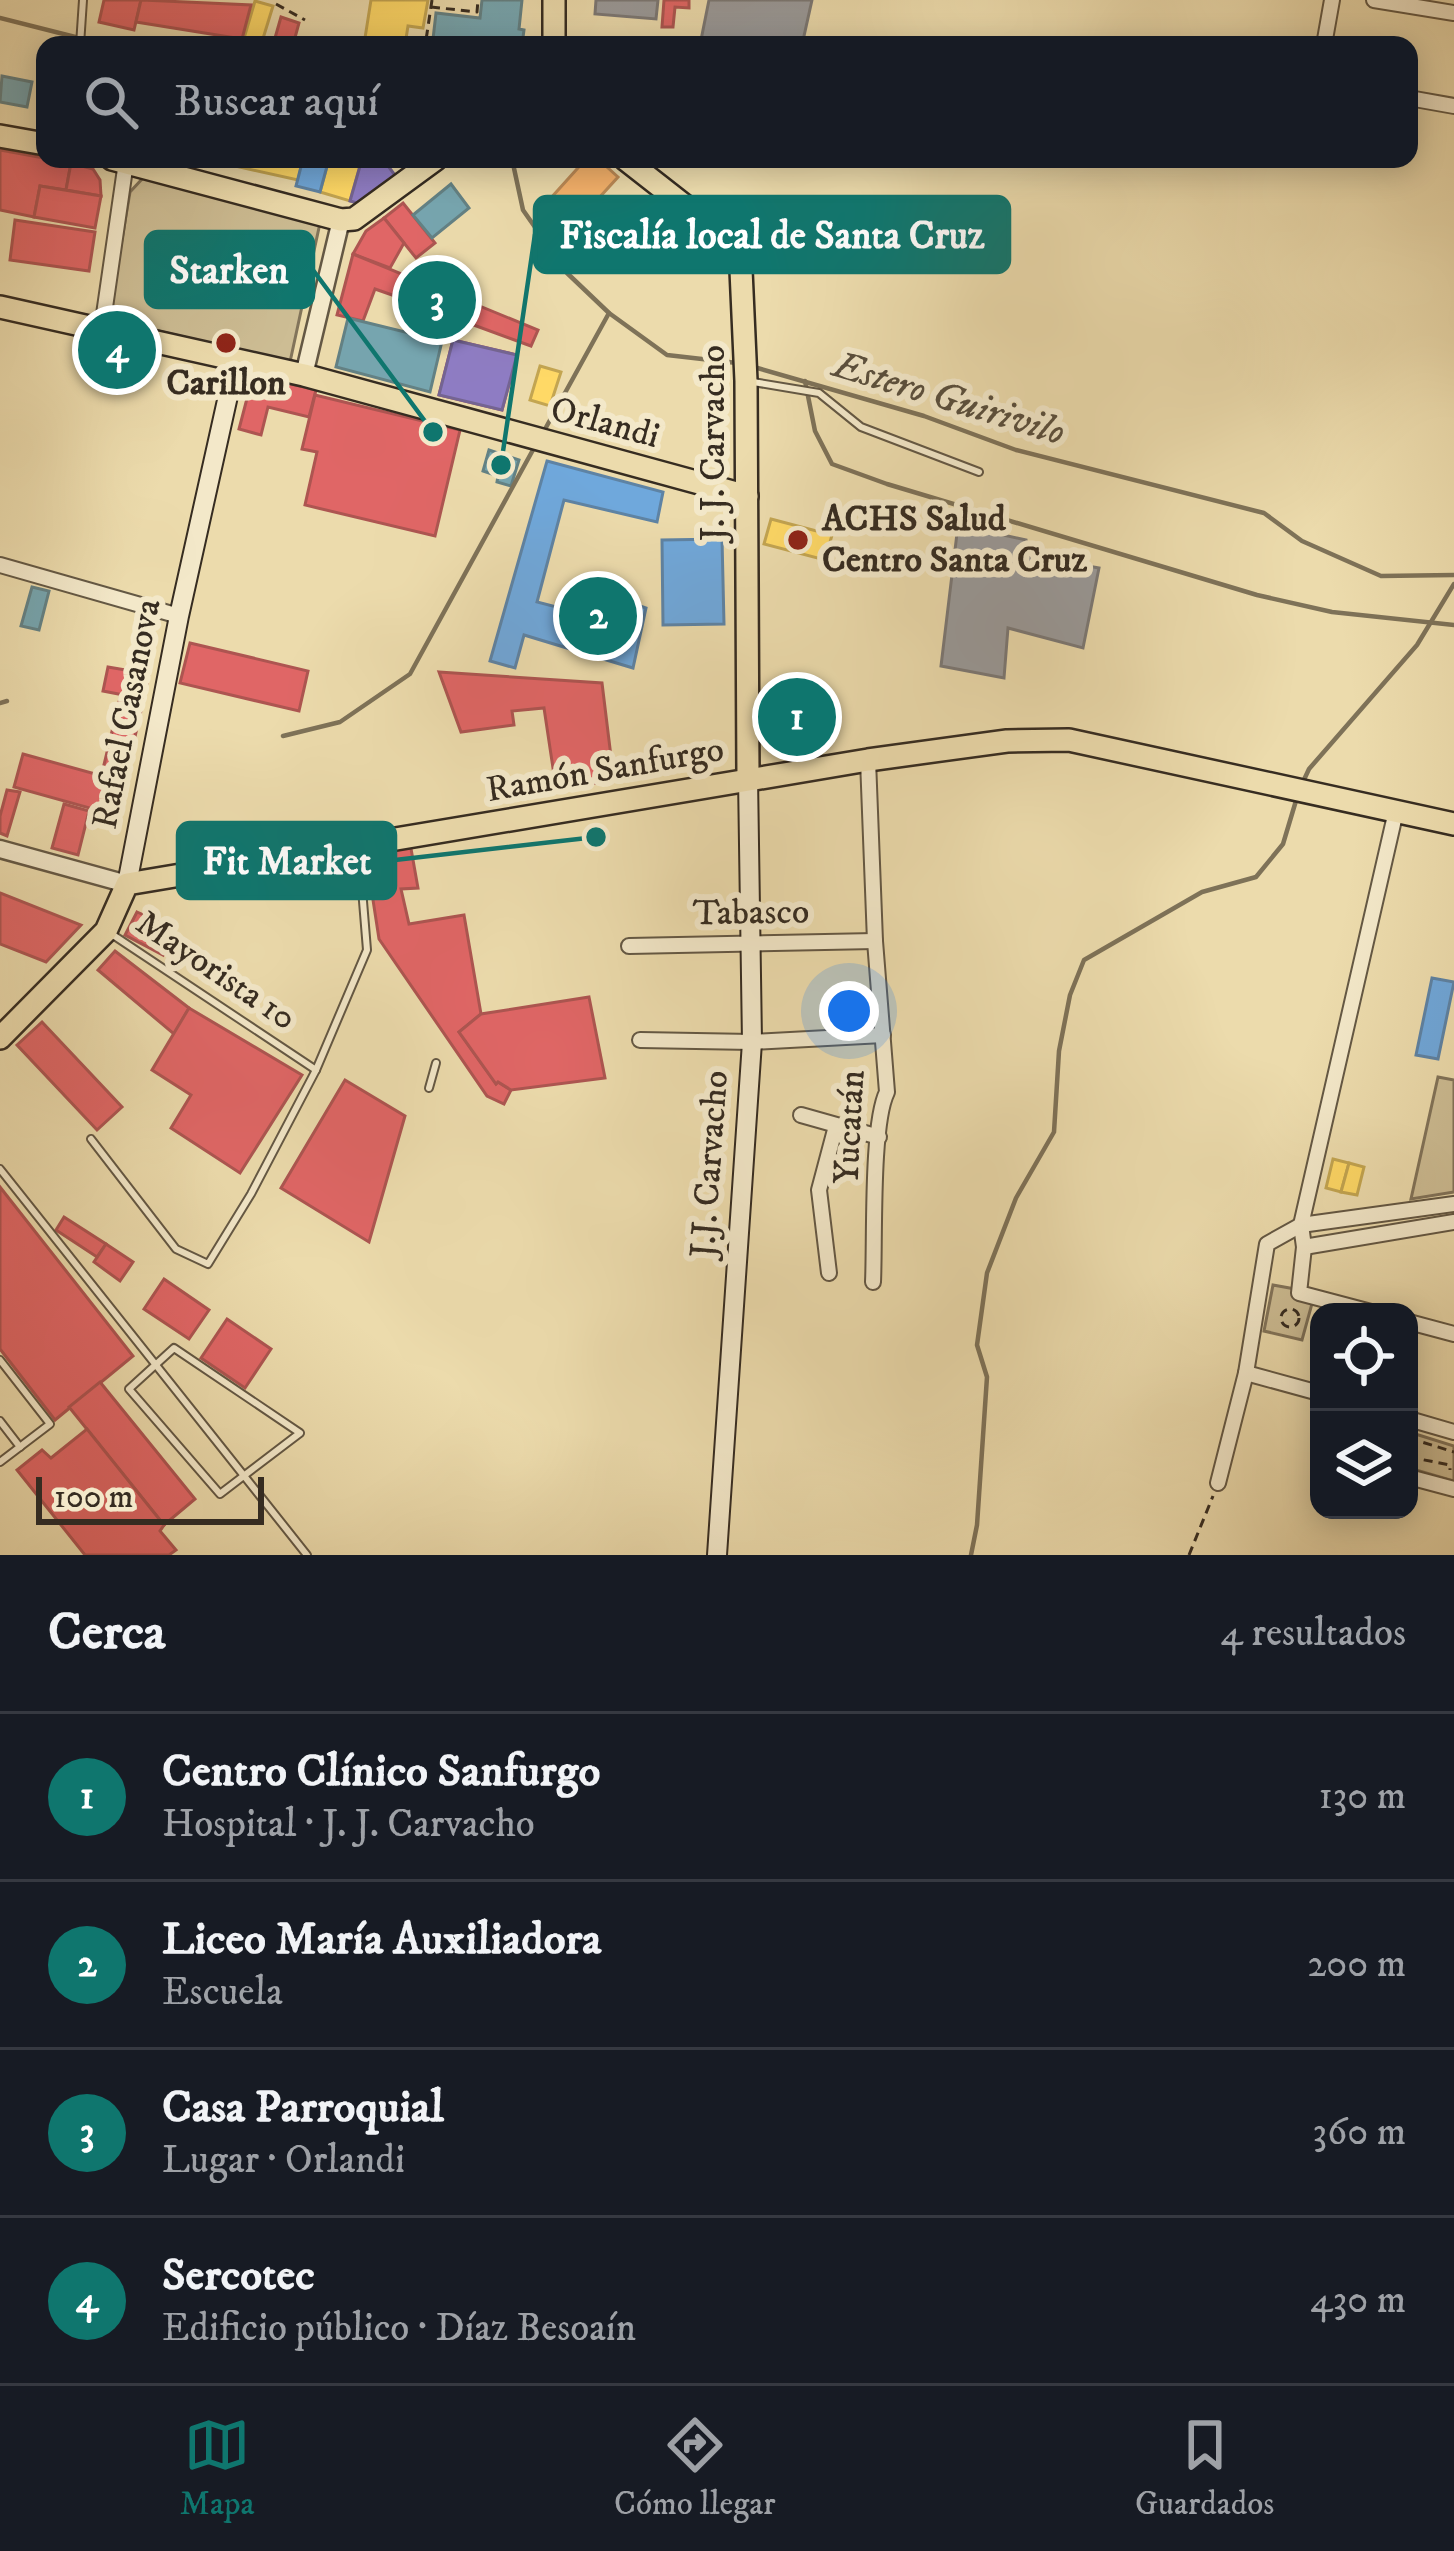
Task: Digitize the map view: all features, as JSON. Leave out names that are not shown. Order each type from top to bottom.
[{"type":"main road","points":[[554,0],[554,36]]},
{"type":"main road","points":[[0,136],[36,142]]},
{"type":"main road","points":[[145,168],[341,220],[354,219],[424,168]]},
{"type":"main road","name":"J. J. Carvacho","points":[[636,168],[717,231],[741,270],[748,778]]},
{"type":"main road","name":"Orlandi","points":[[0,307],[304,375],[747,496]]},
{"type":"main road","name":"Rafael Casanova","points":[[0,1039],[106,931],[127,884],[179,616],[236,360]]},
{"type":"main road","name":"Ramón Sanfurgo","points":[[127,884],[748,778],[1006,741],[1069,740],[1454,824]]},
{"type":"main road","name":"J.J. Carvacho","points":[[717,1555],[752,1042],[748,778]]},
{"type":"street","points":[[1326,36],[1332,0]]},
{"type":"street","points":[[1374,0],[1454,13]]},
{"type":"street","points":[[1418,100],[1454,106]]},
{"type":"street","points":[[102,328],[118,168]]},
{"type":"street","points":[[304,375],[341,220]]},
{"type":"street","points":[[0,565],[179,616]]},
{"type":"street","name":"Yucatán","points":[[868,760],[887,1092],[881,1104],[873,1282]]},
{"type":"street","points":[[1337,1303],[1299,1293],[1304,1246],[1300,1225],[1396,811]]},
{"type":"street","points":[[0,849],[127,884]]},
{"type":"street","name":"Tabasco","points":[[629,946],[875,941]]},
{"type":"street","points":[[640,1040],[752,1042],[884,1035]]},
{"type":"street","points":[[801,1115],[879,1137]]},
{"type":"street","points":[[829,1273],[818,1190],[836,1126]]},
{"type":"street","points":[[1219,1483],[1246,1373],[1267,1244],[1300,1225],[1454,1204]]},
{"type":"street","points":[[1304,1246],[1454,1222]]},
{"type":"street","points":[[1418,1324],[1454,1334]]},
{"type":"street","points":[[1246,1373],[1310,1391]]},
{"type":"street","points":[[1418,1422],[1454,1432]]},
{"type":"street","points":[[1418,1479],[1454,1489]]},
{"type":"lane","points":[[82,36],[83,0]]},
{"type":"lane","points":[[746,377],[819,393],[861,427],[979,472]]},
{"type":"lane","points":[[362,889],[385,842]]},
{"type":"lane","name":"Mayorista 10","points":[[106,931],[316,1070],[367,950],[362,889],[350,848]]},
{"type":"lane","points":[[429,1088],[436,1063]]},
{"type":"lane","points":[[92,1138],[176,1249],[208,1264],[316,1070]]},
{"type":"lane","points":[[0,1169],[308,1555]]},
{"type":"lane","points":[[174,1348],[299,1433],[245,1473],[220,1494],[129,1389],[174,1348]]},
{"type":"lane","points":[[0,1360],[50,1424],[0,1462]]},
{"type":"lane","points":[[0,1421],[20,1447]]},
{"type":"path","points":[[427,36],[432,3],[477,12],[478,0]]},
{"type":"path","points":[[276,4],[305,20]]},
{"type":"path","points":[[1418,1442],[1454,1452]]},
{"type":"path","points":[[1438,1460],[1442,1448]]},
{"type":"path","points":[[1418,1459],[1438,1460],[1450,1465],[1446,1474],[1431,1461]]},
{"type":"path","points":[[1189,1555],[1219,1483]]},
{"type":"shaded area","points":[[144,177],[320,223],[290,362],[119,318],[111,305],[130,192]]},
{"type":"shaded area","points":[[1438,1077],[1454,1080],[1454,1192],[1411,1199]]},
{"type":"shaded area","points":[[1273,1285],[1295,1289],[1313,1300],[1302,1340],[1264,1331]]},
{"type":"shaded area","points":[[1418,1435],[1454,1446],[1454,1481],[1418,1471]]},
{"type":"building: Viviendas","points":[[371,0],[428,0],[423,28],[408,26],[406,36],[365,36]]},
{"type":"building: Viviendas","points":[[255,1],[273,6],[264,36],[245,36]]},
{"type":"building: Viviendas","points":[[244,168],[301,168],[298,180]]},
{"type":"building: Viviendas","points":[[327,168],[359,168],[350,201],[320,192]]},
{"type":"building: Viviendas","points":[[540,366],[561,372],[550,406],[530,400]]},
{"type":"building: Viviendas","name":"ACHS Salud Centro Santa Cruz","points":[[771,519],[832,535],[825,560],[764,544]]},
{"type":"building: Viviendas","points":[[1333,1159],[1349,1163],[1341,1192],[1326,1188]]},
{"type":"building: Viviendas","points":[[1349,1163],[1364,1167],[1357,1195],[1341,1192]]},
{"type":"building: Comercios","points":[[104,0],[141,0],[134,30],[99,22]]},
{"type":"building: Comercios","points":[[141,0],[251,5],[243,36],[136,22]]},
{"type":"building: Comercios","points":[[664,0],[689,0],[689,8],[675,7],[673,27],[662,27]]},
{"type":"building: Comercios","points":[[281,17],[299,23],[295,36],[276,36]]},
{"type":"building: Comercios","points":[[0,150],[36,157],[36,168],[70,168],[66,190],[40,186],[34,217],[0,210]]},
{"type":"building: Comercios","points":[[70,168],[89,168],[100,180],[101,196],[66,190]]},
{"type":"building: Comercios","points":[[40,186],[101,196],[95,228],[34,217]]},
{"type":"building: Comercios","points":[[403,203],[435,243],[416,258],[384,218]]},
{"type":"building: Comercios","points":[[384,218],[404,243],[390,268],[353,254],[366,231]]},
{"type":"building: Comercios","points":[[15,220],[95,232],[89,271],[10,260]]},
{"type":"building: Comercios","points":[[353,254],[538,330],[531,346],[452,317],[445,336],[431,332],[438,311],[375,289],[363,321],[337,315]]},
{"type":"building: Comercios","points":[[453,340],[517,355],[502,410],[439,395]],"holes":[[[468,362],[496,369],[490,391],[462,384]]]},
{"type":"building: Comercios","points":[[260,376],[316,390],[309,417],[268,407],[261,435],[239,429],[250,387]]},
{"type":"building: Comercios","points":[[315,395],[460,430],[435,536],[305,505],[317,452],[302,449]]},
{"type":"building: Comercios","points":[[190,643],[308,671],[299,711],[180,683]]},
{"type":"building: Comercios","points":[[108,667],[149,674],[144,699],[103,691]]},
{"type":"building: Comercios","points":[[439,672],[602,683],[614,781],[556,788],[544,708],[512,711],[514,725],[461,732]]},
{"type":"building: Comercios","points":[[120,698],[143,702],[125,780],[102,773]]},
{"type":"building: Comercios","points":[[23,754],[128,783],[118,816],[14,787]]},
{"type":"building: Comercios","points":[[7,790],[20,792],[7,836],[0,833],[0,816]]},
{"type":"building: Comercios","points":[[64,804],[89,811],[78,855],[52,848]]},
{"type":"building: Comercios","points":[[410,843],[418,888],[401,889],[409,924],[464,915],[481,1014],[459,1032],[496,1084],[511,1090],[504,1104],[487,1096],[379,939],[371,887],[385,848]]},
{"type":"building: Comercios","points":[[0,893],[81,925],[46,962],[0,944]]},
{"type":"building: Comercios","points":[[137,912],[171,927],[163,955],[125,935]]},
{"type":"building: Comercios","points":[[115,951],[189,1008],[174,1034],[98,970]]},
{"type":"building: Comercios","points":[[589,997],[605,1078],[511,1090],[496,1084],[459,1032],[481,1014]]},
{"type":"building: Comercios","points":[[189,1008],[302,1075],[240,1173],[171,1128],[191,1095],[152,1070]]},
{"type":"building: Comercios","points":[[42,1022],[122,1107],[97,1130],[17,1045]]},
{"type":"building: Comercios","points":[[345,1080],[405,1116],[369,1242],[281,1188]]},
{"type":"building: Comercios","points":[[0,1187],[133,1356],[55,1420],[0,1349]]},
{"type":"building: Comercios","points":[[64,1217],[106,1244],[97,1257],[56,1230]]},
{"type":"building: Comercios","points":[[106,1244],[133,1262],[120,1281],[94,1262]]},
{"type":"building: Comercios","points":[[164,1279],[209,1310],[189,1339],[144,1309]]},
{"type":"building: Comercios","points":[[227,1319],[271,1349],[245,1388],[201,1358]]},
{"type":"building: Comercios","points":[[100,1382],[195,1499],[164,1525],[69,1407]]},
{"type":"building: Comercios","points":[[87,1429],[164,1525],[160,1531],[176,1550],[169,1555],[85,1555],[17,1470],[42,1450],[51,1458]]},
{"type":"building: Oficinas","points":[[359,168],[390,168],[397,178],[361,204],[350,201]]},
{"type":"building: Oficinas","points":[[453,340],[517,355],[502,410],[439,395]]},
{"type":"building: Escuelas","points":[[301,168],[327,168],[320,192],[296,186]]},
{"type":"building: Escuelas","points":[[547,461],[663,492],[657,522],[564,500],[537,602],[618,623],[623,600],[646,608],[633,668],[524,635],[515,668],[490,661]]},
{"type":"building: Escuelas","points":[[722,539],[724,624],[663,625],[662,540]]},
{"type":"building: Escuelas","points":[[1432,978],[1454,982],[1438,1059],[1416,1055]]},
{"type":"building: Salud","points":[[578,168],[608,168],[618,177],[576,223],[550,199]]},
{"type":"building: Público","points":[[482,0],[522,0],[519,29],[524,30],[523,36],[433,36],[436,13],[480,18]]},
{"type":"building: Público","points":[[2,76],[32,82],[27,107],[0,102]]},
{"type":"building: Público","points":[[451,184],[469,208],[432,238],[413,215]]},
{"type":"building: Público","points":[[348,318],[442,341],[430,392],[336,367]]},
{"type":"building: Público","points":[[489,450],[519,460],[511,486],[483,471]]},
{"type":"building: Público","points":[[32,587],[49,591],[39,630],[21,626]]},
{"type":"building: Industria","points":[[596,0],[658,0],[656,19],[595,14]]},
{"type":"building: Industria","points":[[709,0],[812,0],[804,36],[702,36]]},
{"type":"building: Industria","points":[[958,525],[1026,540],[1026,555],[1099,568],[1083,648],[1008,628],[1004,678],[941,666]]},
{"type":"waterway","name":"Estero Guirivilo","points":[[0,18],[71,36]]},
{"type":"waterway","name":"Estero Guirivilo","points":[[514,168],[523,210],[567,273],[609,313],[667,355],[737,363]]},
{"type":"waterway","points":[[544,431],[609,313]]},
{"type":"waterway","name":"Estero Guirivilo","points":[[754,367],[924,416],[1016,450],[1264,513],[1302,541],[1381,576],[1454,575]]},
{"type":"waterway","points":[[805,381],[815,431],[832,464],[1257,595],[1332,612],[1454,625]]},
{"type":"waterway","points":[[283,736],[340,722],[410,674],[534,448]]},
{"type":"waterway","points":[[1302,784],[1309,769],[1417,645],[1454,584]]},
{"type":"waterway","points":[[0,703],[7,701]]},
{"type":"waterway","points":[[971,1555],[987,1377],[977,1345],[987,1273],[1016,1198],[1054,1132],[1059,1051],[1070,995],[1084,960],[1202,892],[1256,877],[1283,844],[1298,794]]},
{"type":"place","name":"Casa Parroquial","points":[[437,300]]},
{"type":"place","name":"Carillon","points":[[226,343]]},
{"type":"place","name":"Sercotec","points":[[117,350]]},
{"type":"place","name":"Starken","points":[[433,432]]},
{"type":"place","name":"Fiscalía local de Santa Cruz","points":[[501,465]]},
{"type":"place","name":"ACHS Salud Centro Santa Cruz","points":[[798,540]]},
{"type":"place","name":"Liceo María Auxiliadora","points":[[598,616]]},
{"type":"place","name":"Centro Clínico Sanfurgo","points":[[797,717]]},
{"type":"place","name":"Fit Market","points":[[596,837]]}]
